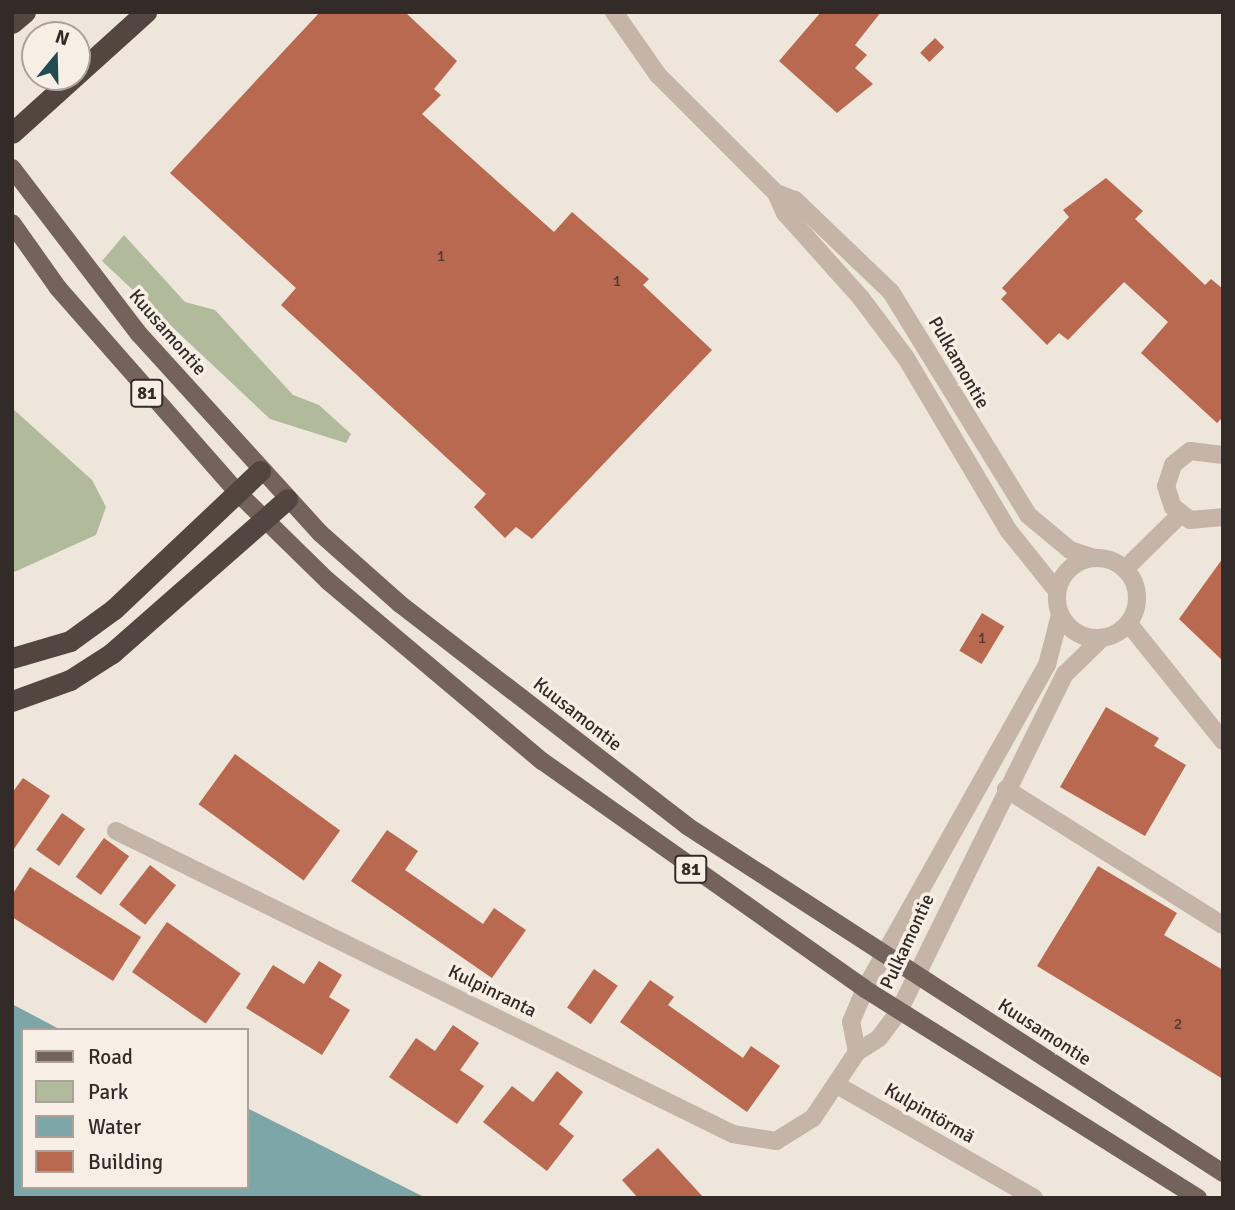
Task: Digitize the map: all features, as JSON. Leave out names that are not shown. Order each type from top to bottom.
[{"type":"highway","points":[[12,23],[25,12]]},
{"type":"highway","points":[[12,133],[146,12]]},
{"type":"highway","points":[[12,658],[71,641],[114,610],[261,471]]},
{"type":"highway","points":[[12,701],[70,680],[112,653],[287,499]]},
{"type":"main road","name":"Kuusamontie","points":[[12,168],[66,243],[261,471],[287,499],[400,604],[687,827],[1223,1173]]},
{"type":"main road","name":"81","points":[[12,223],[39,261],[238,493],[328,581],[542,761],[865,989],[1198,1198]]},
{"type":"street","name":"Pulkamontie","points":[[614,12],[658,75],[776,193],[785,213],[906,358],[988,500],[1057,591]]},
{"type":"street","name":"Pulkamontie","points":[[776,193],[795,200],[891,292],[1028,515],[1070,550],[1094,558]]},
{"type":"street","points":[[1223,455],[1201,449],[1173,465],[1166,486],[1180,515],[1200,523],[1223,517]]},
{"type":"street","points":[[1125,569],[1180,515]]},
{"type":"street","points":[[1094,558],[1125,569],[1138,596],[1129,624],[1102,638],[1077,633],[1060,615],[1057,591],[1070,568],[1094,558]]},
{"type":"street","name":"Pulkamontie","points":[[865,989],[883,955],[930,882],[1041,677],[1060,615]]},
{"type":"street","points":[[1129,624],[1223,741]]},
{"type":"street","name":"Pulkamontie","points":[[899,1011],[1006,789],[1065,674],[1102,638]]},
{"type":"street","points":[[1006,789],[1223,925]]},
{"type":"street","name":"Kulpinranta","points":[[116,831],[733,1135],[756,1141],[795,1133],[837,1084]]},
{"type":"street","points":[[857,1052],[851,1022],[865,989]]},
{"type":"street","points":[[837,1084],[857,1052],[879,1038],[899,1011]]},
{"type":"street","name":"Kulpintörmä","points":[[837,1084],[1034,1198]]},
{"type":"green space","points":[[124,235],[185,302],[215,310],[293,395],[319,405],[351,434],[346,443],[270,419],[102,261]]},
{"type":"green space","points":[[12,408],[92,480],[106,507],[96,535],[12,573]]},
{"type":"water","points":[[12,1004],[57,1028],[21,1028],[21,1189],[248,1189],[248,1109],[426,1198],[12,1198]]},
{"type":"building","points":[[320,12],[405,12],[457,61],[434,89],[441,95],[422,114],[554,232],[572,212],[649,279],[643,285],[712,350],[532,539],[516,527],[505,538],[474,507],[486,494],[281,305],[296,288],[170,173]]},
{"type":"building","points":[[821,12],[881,12],[855,45],[867,55],[855,68],[873,84],[837,113],[779,61]]},
{"type":"building","points":[[935,38],[944,47],[929,62],[920,53]]},
{"type":"building","points":[[1106,178],[1143,211],[1135,219],[1205,285],[1211,279],[1223,289],[1223,417],[1217,423],[1141,353],[1168,322],[1124,282],[1068,340],[1059,333],[1047,345],[1001,299],[1007,293],[1002,288],[1069,217],[1063,210]]},
{"type":"building","points":[[1223,558],[1223,661],[1179,619]]},
{"type":"building","points":[[982,613],[1004,626],[982,664],[959,651]]},
{"type":"building","points":[[1106,707],[1159,738],[1154,746],[1186,765],[1145,836],[1060,787]]},
{"type":"building","points":[[235,754],[340,830],[304,881],[199,804]]},
{"type":"building","points":[[23,778],[50,796],[14,849],[12,793]]},
{"type":"building","points":[[62,813],[85,829],[59,866],[36,850]]},
{"type":"building","points":[[387,830],[418,851],[405,870],[483,924],[494,908],[526,930],[492,978],[351,881]]},
{"type":"building","points":[[104,838],[129,856],[101,895],[76,877]]},
{"type":"building","points":[[150,865],[176,885],[145,925],[119,904]]},
{"type":"building","points":[[1098,866],[1177,913],[1164,935],[1223,970],[1223,1079],[1037,966]]},
{"type":"building","points":[[30,867],[141,937],[113,981],[12,917],[12,895]]},
{"type":"building","points":[[167,922],[241,974],[206,1024],[132,972]]},
{"type":"building","points":[[319,961],[342,975],[329,997],[350,1010],[322,1055],[246,1008],[273,965],[304,984]]},
{"type":"building","points":[[594,969],[618,986],[591,1024],[567,1008]]},
{"type":"building","points":[[650,980],[674,997],[668,1005],[743,1058],[751,1046],[780,1066],[747,1112],[620,1022]]},
{"type":"building","points":[[453,1025],[479,1043],[460,1070],[484,1086],[457,1124],[389,1077],[416,1038],[435,1051]]},
{"type":"building","points":[[557,1071],[583,1092],[559,1124],[574,1136],[547,1171],[483,1122],[512,1086],[533,1102]]},
{"type":"building","points":[[658,1148],[704,1198],[638,1198],[622,1180]]}]
